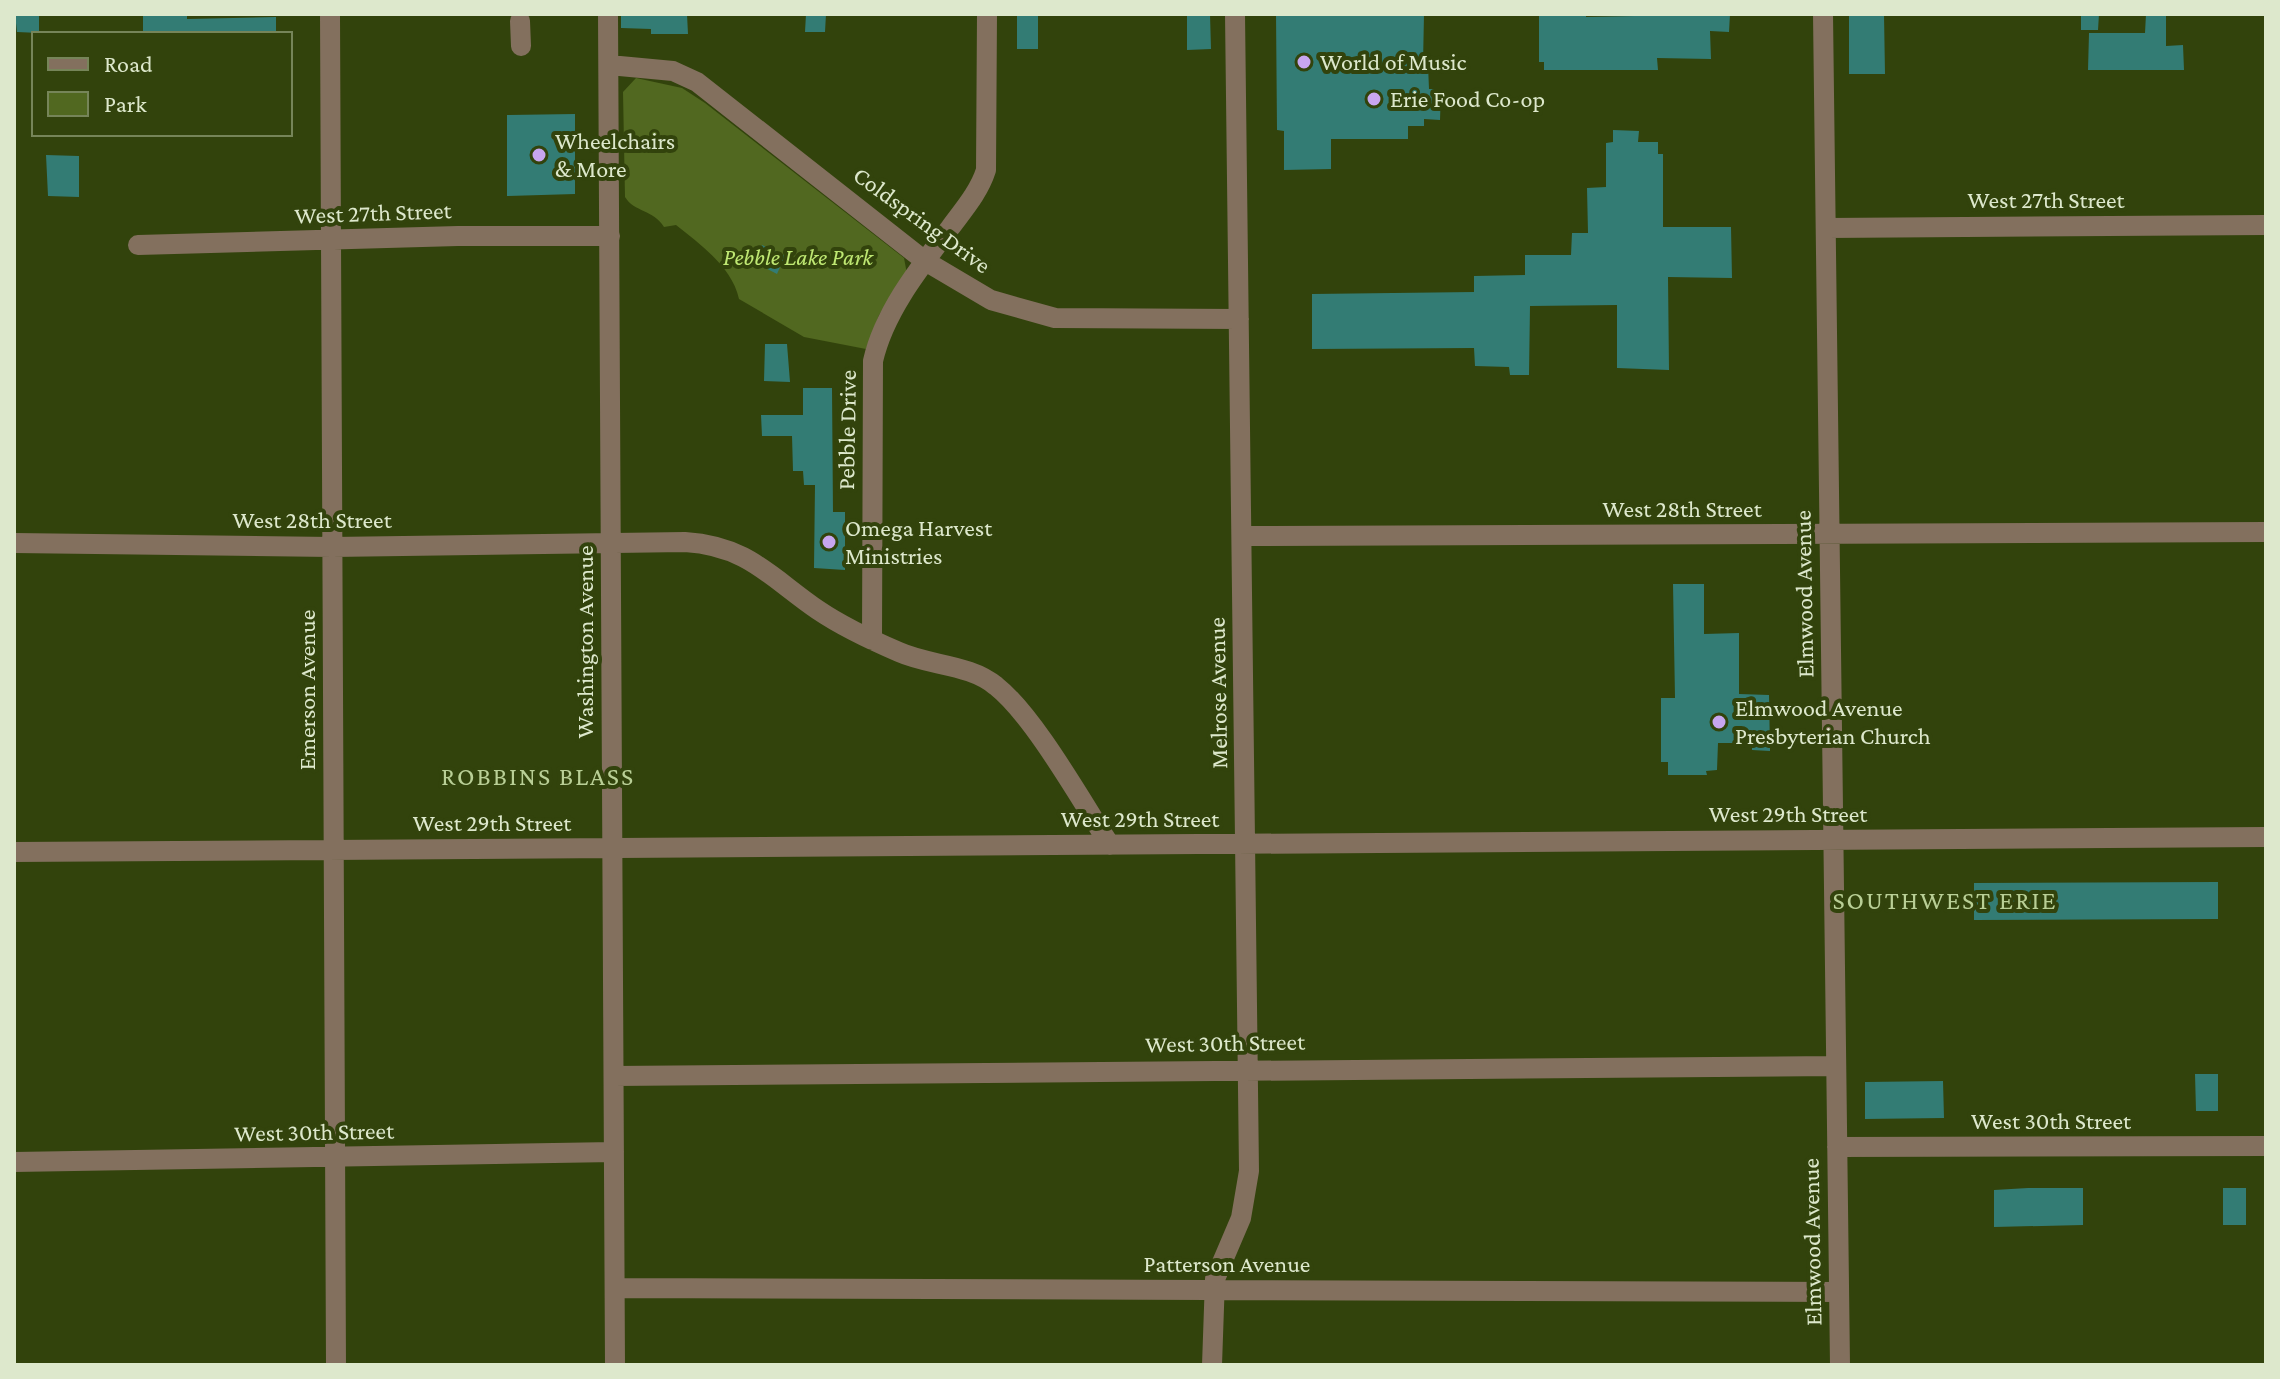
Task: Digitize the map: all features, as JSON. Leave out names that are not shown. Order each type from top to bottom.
[{"type":"street","name":"Emerson Avenue","points":[[330,14],[336,1365]]},
{"type":"street","name":"Washington Avenue","points":[[608,14],[615,1365]]},
{"type":"street","name":"Pebble Drive","points":[[872,640],[873,361],[887,322],[925,261],[976,193],[986,170],[987,14]]},
{"type":"street","name":"Melrose Avenue","points":[[1212,1365],[1213,1290],[1218,1268],[1241,1218],[1248,1186],[1235,14]]},
{"type":"street","name":"Elmwood Avenue","points":[[1823,14],[1840,1365]]},
{"type":"street","points":[[520,21],[521,46]]},
{"type":"street","name":"Coldspring Drive","points":[[609,65],[660,69],[697,82],[925,261],[991,300],[1055,318],[1239,319]]},
{"type":"street","name":"West 27th Street","points":[[1827,228],[2266,225]]},
{"type":"street","name":"West 27th Street","points":[[138,245],[331,242],[458,236],[610,236]]},
{"type":"street","name":"West 28th Street","points":[[1242,536],[2266,532]]},
{"type":"street","name":"West 28th Street","points":[[14,543],[332,547],[704,543],[750,558],[817,610],[872,640],[925,662],[977,674],[996,685],[1023,715],[1110,845]]},
{"type":"street","name":"West 29th Street","points":[[14,852],[2266,837]]},
{"type":"street","name":"West 30th Street","points":[[614,1076],[1836,1066]]},
{"type":"street","name":"West 30th Street","points":[[1837,1147],[2266,1146]]},
{"type":"street","name":"West 30th Street","points":[[14,1162],[614,1152]]},
{"type":"street","name":"Patterson Avenue","points":[[615,1288],[1839,1292]]},
{"type":"green space","name":"Pebble Lake Park","points":[[636,78],[682,88],[705,103],[904,258],[907,274],[879,315],[866,349],[804,337],[739,299],[730,277],[705,249],[676,225],[664,227],[655,217],[629,202],[625,197],[623,92]]},
{"type":"building","points":[[15,14],[39,14],[39,32],[17,32]]},
{"type":"building","points":[[143,14],[187,14],[187,19],[276,17],[276,32],[143,32]]},
{"type":"building","points":[[621,14],[687,14],[688,34],[651,34],[651,29],[621,28]]},
{"type":"building","points":[[806,14],[826,14],[825,32],[805,32]]},
{"type":"building","points":[[1017,14],[1038,14],[1038,49],[1017,49]]},
{"type":"building","points":[[1187,14],[1210,14],[1211,49],[1187,50]]},
{"type":"building","points":[[1276,14],[1424,14],[1423,64],[1428,65],[1429,89],[1441,89],[1440,120],[1424,119],[1424,126],[1408,126],[1408,139],[1331,139],[1331,169],[1284,170],[1284,131],[1277,130]]},
{"type":"building","points":[[1539,14],[1586,14],[1586,17],[1730,14],[1729,32],[1710,31],[1711,59],[1657,58],[1658,70],[1544,70],[1544,62],[1539,62]]},
{"type":"building","points":[[1849,14],[1884,14],[1885,74],[1849,74]]},
{"type":"building","points":[[2081,14],[2099,14],[2098,30],[2081,30]]},
{"type":"building","points":[[2146,14],[2166,14],[2166,46],[2183,45],[2184,70],[2088,70],[2089,33],[2145,33]]},
{"type":"building","points":[[575,114],[575,194],[507,196],[507,115]]},
{"type":"building","points":[[1613,130],[1639,131],[1638,142],[1658,142],[1658,154],[1663,154],[1663,227],[1731,227],[1732,278],[1668,277],[1669,370],[1617,368],[1617,305],[1530,306],[1529,375],[1510,375],[1509,367],[1475,366],[1474,348],[1312,349],[1312,294],[1474,292],[1474,276],[1525,275],[1525,255],[1571,255],[1572,233],[1588,233],[1587,188],[1606,187],[1606,143],[1613,142]]},
{"type":"building","points":[[46,155],[79,156],[79,197],[48,196]]},
{"type":"building","points":[[762,245],[785,256],[777,274],[754,262]]},
{"type":"building","points":[[765,344],[787,344],[790,382],[764,381]]},
{"type":"building","points":[[803,388],[832,388],[833,512],[845,512],[845,570],[814,568],[815,485],[804,485],[803,471],[793,471],[792,436],[762,436],[761,415],[803,415]]},
{"type":"building","points":[[1673,584],[1704,584],[1704,634],[1739,633],[1739,694],[1769,695],[1770,751],[1752,750],[1752,743],[1718,743],[1717,770],[1706,771],[1707,775],[1668,775],[1668,762],[1661,762],[1661,698],[1675,698]]},
{"type":"building","points":[[2218,882],[2218,919],[1974,920],[1974,883]]},
{"type":"building","points":[[2195,1074],[2218,1074],[2218,1111],[2196,1111]]},
{"type":"building","points":[[1943,1081],[1944,1118],[1865,1119],[1865,1082]]},
{"type":"building","points":[[2083,1188],[2083,1225],[1994,1227],[1994,1190]]},
{"type":"building","points":[[2223,1188],[2246,1188],[2246,1225],[2223,1225]]},
{"type":"place","name":"World of Music","points":[[1304,62]]},
{"type":"place","name":"Erie Food Co-op","points":[[1374,99]]},
{"type":"place","name":"Wheelchairs & More","points":[[539,155]]},
{"type":"place","name":"Omega Harvest Ministries","points":[[829,542]]},
{"type":"place","name":"Elmwood Avenue Presbyterian Church","points":[[1719,722]]},
{"type":"district","name":"ROBBINS BLASS","points":[[538,776]]},
{"type":"district","name":"SOUTHWEST ERIE","points":[[1945,900]]}]
